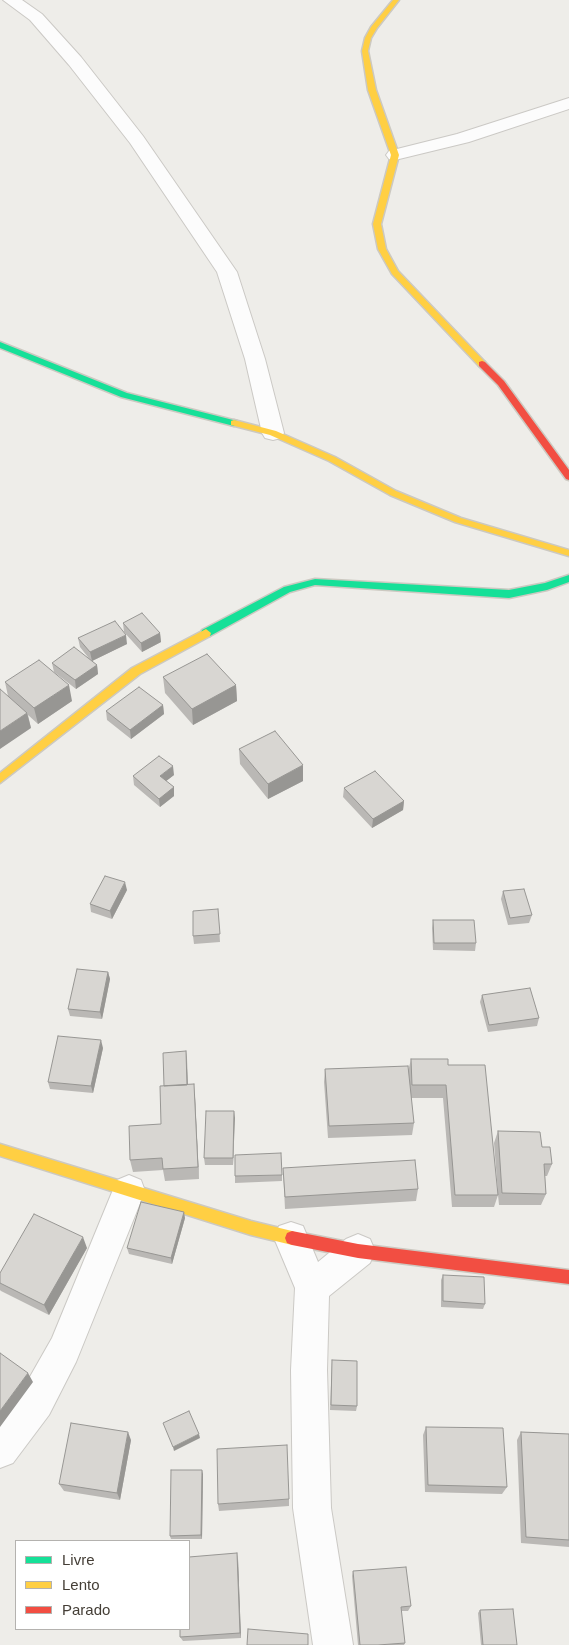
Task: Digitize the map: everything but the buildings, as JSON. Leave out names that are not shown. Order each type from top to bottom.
[{"type":"street","points":[[11,0],[36,17],[137,140],[227,272],[255,360],[273,433]]},
{"type":"street","points":[[396,0],[374,27],[368,38],[365,51],[372,90],[394,154],[377,224],[382,249],[395,272],[501,383],[569,477]]},
{"type":"street","points":[[394,154],[463,138],[569,103]]},
{"type":"street","points":[[0,345],[124,395],[273,433],[332,459],[393,493],[458,520],[569,553]]},
{"type":"street","points":[[0,779],[136,671],[288,589],[315,582],[414,587],[471,594],[509,594],[547,586],[569,578]]},
{"type":"street","points":[[0,1150],[250,1228],[291,1238],[358,1252],[569,1277]]},
{"type":"street","points":[[0,1450],[36,1402],[64,1350],[129,1191]]},
{"type":"street","points":[[291,1238],[312,1288],[309,1370],[312,1508],[333,1645]]},
{"type":"street","points":[[312,1288],[358,1252]]},
{"type":"traffic: fast","points":[[0,345],[124,395],[234,423]]},
{"type":"traffic: fast","points":[[206,633],[287,589],[315,582],[509,594],[547,586],[569,578]]},
{"type":"traffic: slow","points":[[396,0],[374,27],[368,38],[365,51],[372,90],[395,155],[377,224],[382,249],[395,272],[482,364]]},
{"type":"traffic: slow","points":[[234,423],[273,433],[332,459],[393,493],[458,520],[569,553]]},
{"type":"traffic: slow","points":[[0,779],[136,671],[206,633]]},
{"type":"traffic: slow","points":[[0,1150],[251,1228],[292,1238]]},
{"type":"traffic: jam","points":[[482,364],[501,383],[569,477]]},
{"type":"traffic: jam","points":[[292,1238],[358,1251],[569,1277]]}]
